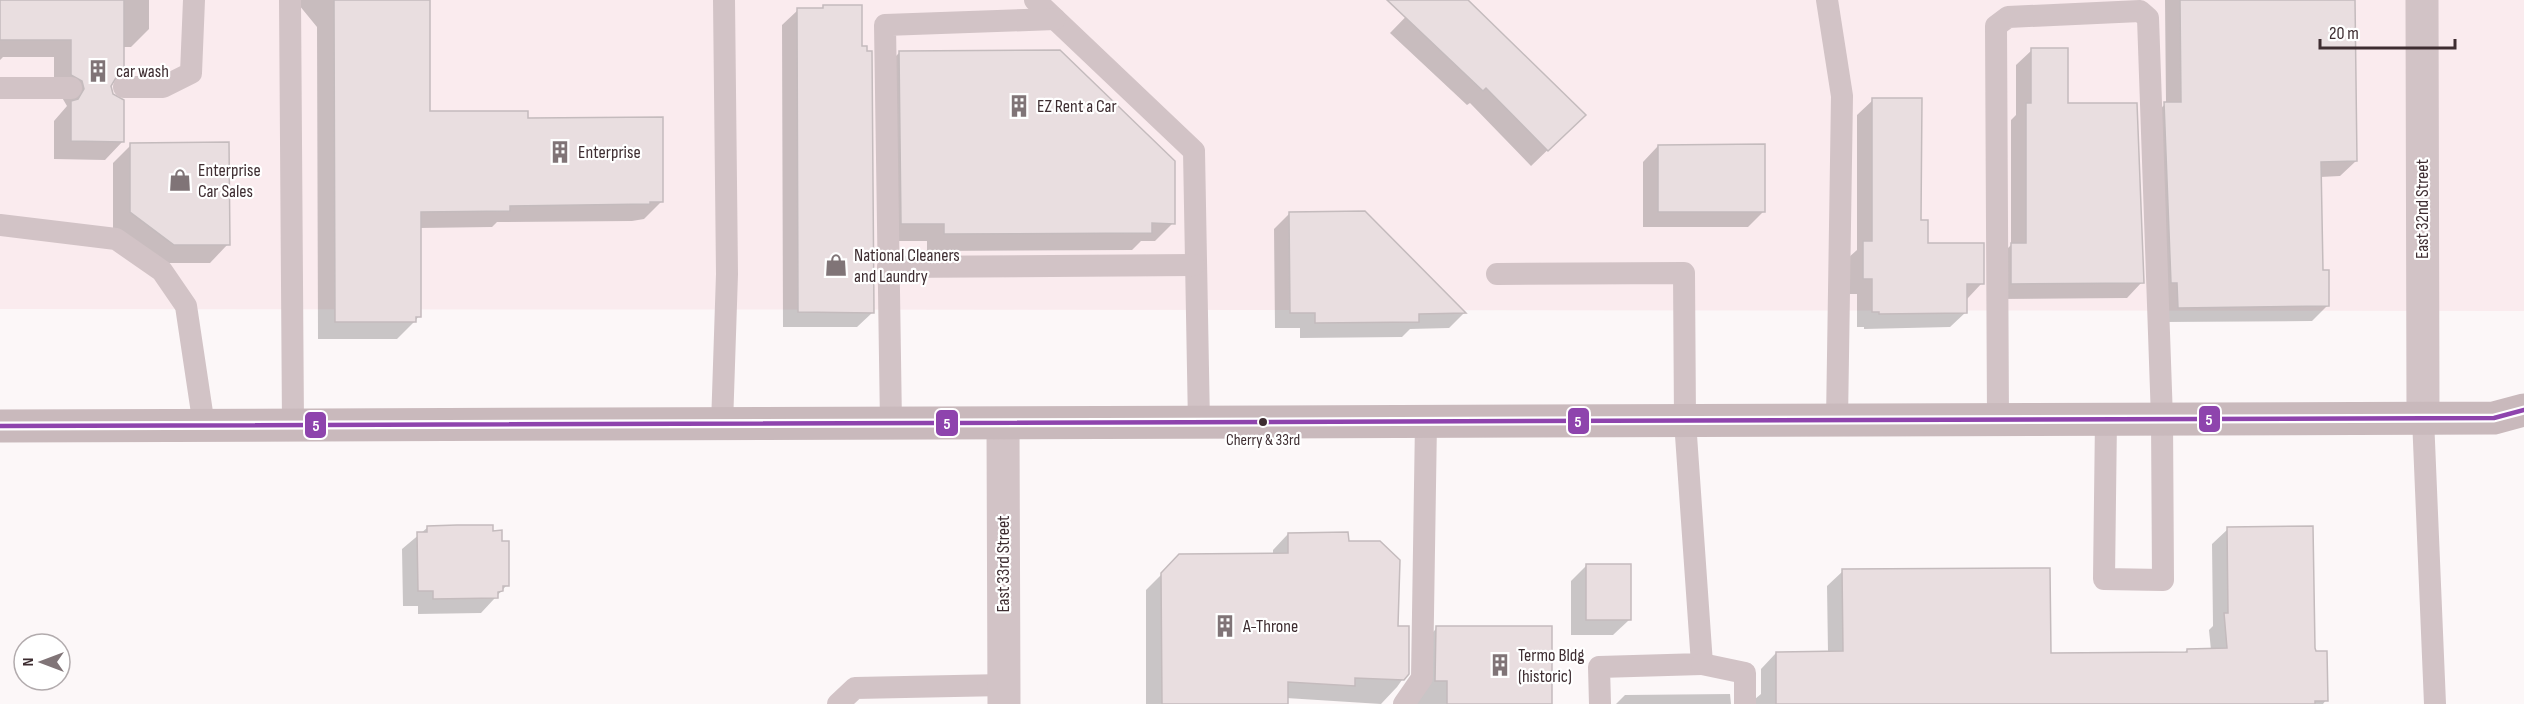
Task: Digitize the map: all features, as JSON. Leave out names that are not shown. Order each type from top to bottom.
[{"type":"main road","points":[[0,427],[2423,418],[2509,414],[2524,430]]},
{"type":"street","name":"East 32nd Street","points":[[2422,0],[2423,418]]},
{"type":"street","name":"East 33rd Street","points":[[1003,424],[1004,695]]},
{"type":"lane","points":[[124,87],[163,87],[191,73],[194,0]]},
{"type":"lane","points":[[290,0],[293,425]]},
{"type":"lane","points":[[722,425],[727,274],[724,0]]},
{"type":"lane","points":[[1035,0],[1194,151],[1194,265],[1199,424]]},
{"type":"lane","points":[[1827,0],[1842,96],[1837,421]]},
{"type":"lane","points":[[1998,419],[1996,26],[2008,17],[2140,12],[2148,18],[2162,419],[2163,580],[2104,579],[2106,419]]},
{"type":"lane","points":[[891,424],[885,25],[1055,19]]},
{"type":"lane","points":[[0,88],[71,88]]},
{"type":"lane","points":[[0,225],[116,239],[162,271],[186,306],[204,426]]},
{"type":"lane","points":[[888,267],[1194,265]]},
{"type":"lane","points":[[1497,274],[1684,273],[1685,421],[1702,664]]},
{"type":"lane","points":[[2423,418],[2435,704]]},
{"type":"lane","points":[[1404,704],[1422,678],[1426,422]]},
{"type":"lane","points":[[1600,704],[1599,667],[1702,664],[1745,673],[1745,704]]},
{"type":"lane","points":[[838,704],[855,688],[899,696],[1004,695]]},
{"type":"shaded area","points":[[0,0],[2524,0],[2524,311],[0,309]]},
{"type":"building","name":"car wash","points":[[0,0],[124,0],[124,74],[117,76],[111,86],[113,94],[124,100],[124,142],[71,141],[71,101],[78,99],[84,89],[82,81],[71,75],[71,40],[0,40]]},
{"type":"building","points":[[334,0],[430,0],[430,111],[528,111],[528,118],[663,117],[663,202],[510,206],[510,211],[421,212],[421,317],[416,317],[416,322],[335,322]]},
{"type":"building","points":[[1387,0],[1468,0],[1586,115],[1548,151],[1486,88],[1483,91]]},
{"type":"building","points":[[2180,0],[2355,0],[2357,161],[2321,162],[2323,270],[2329,270],[2329,306],[2178,308],[2177,283],[2171,283],[2164,102],[2181,102]]},
{"type":"building","points":[[823,5],[862,5],[862,46],[867,46],[867,51],[872,51],[874,313],[798,312],[797,8],[823,8]]},
{"type":"building","points":[[2031,48],[2068,48],[2068,103],[2137,103],[2144,283],[2011,284],[2011,243],[2026,243],[2026,103],[2031,103]]},
{"type":"building","name":"EZ Rent a Car","points":[[1060,50],[1175,161],[1175,224],[1152,223],[1152,233],[944,234],[944,224],[901,224],[899,51]]},
{"type":"building","points":[[1872,98],[1922,98],[1921,220],[1928,220],[1928,243],[1984,243],[1984,284],[1967,284],[1967,313],[1879,314],[1879,312],[1872,312],[1872,279],[1863,279],[1863,241],[1872,241]]},
{"type":"building","name":"Enterprise Car Sales","points":[[229,142],[230,245],[174,245],[130,212],[130,143]]},
{"type":"building","points":[[1765,144],[1765,212],[1658,212],[1658,145]]},
{"type":"building","points":[[1365,211],[1466,313],[1419,314],[1419,322],[1315,323],[1315,313],[1290,313],[1289,212]]},
{"type":"building","points":[[493,525],[493,531],[502,530],[502,541],[509,541],[509,586],[503,586],[503,591],[498,592],[498,598],[433,599],[433,591],[418,591],[417,532],[427,532],[427,526]]},
{"type":"building","points":[[2313,526],[2315,648],[2316,651],[2327,651],[2328,701],[2315,701],[2315,704],[1776,704],[1776,652],[1843,651],[1842,569],[2050,568],[2051,653],[2187,652],[2187,649],[2227,648],[2224,613],[2228,613],[2227,527]]},
{"type":"building","points":[[1348,532],[1349,541],[1380,541],[1400,560],[1398,626],[1409,626],[1409,674],[1404,680],[1355,678],[1355,686],[1288,682],[1288,704],[1162,704],[1161,573],[1179,554],[1288,553],[1288,533]]},
{"type":"building","points":[[1586,564],[1631,564],[1631,620],[1586,620]]},
{"type":"building","name":"Termo Bldg (historic)","points":[[1436,626],[1552,626],[1552,704],[1447,704],[1447,681],[1435,681]]},
{"type":"transit line","name":"5","points":[[0,426],[2494,418],[2524,410]]},
{"type":"place","name":"car wash","points":[[98,71]]},
{"type":"place","name":"EZ Rent a Car","points":[[1019,106]]},
{"type":"place","name":"Enterprise","points":[[560,152]]},
{"type":"place","name":"Enterprise Car Sales","points":[[180,180]]},
{"type":"place","name":"National Cleaners and Laundry","points":[[836,265]]},
{"type":"place","name":"Cherry & 33rd","points":[[1263,422]]},
{"type":"place","name":"A-Throne","points":[[1225,626]]},
{"type":"place","name":"Termo Bldg (historic)","points":[[1500,665]]}]
